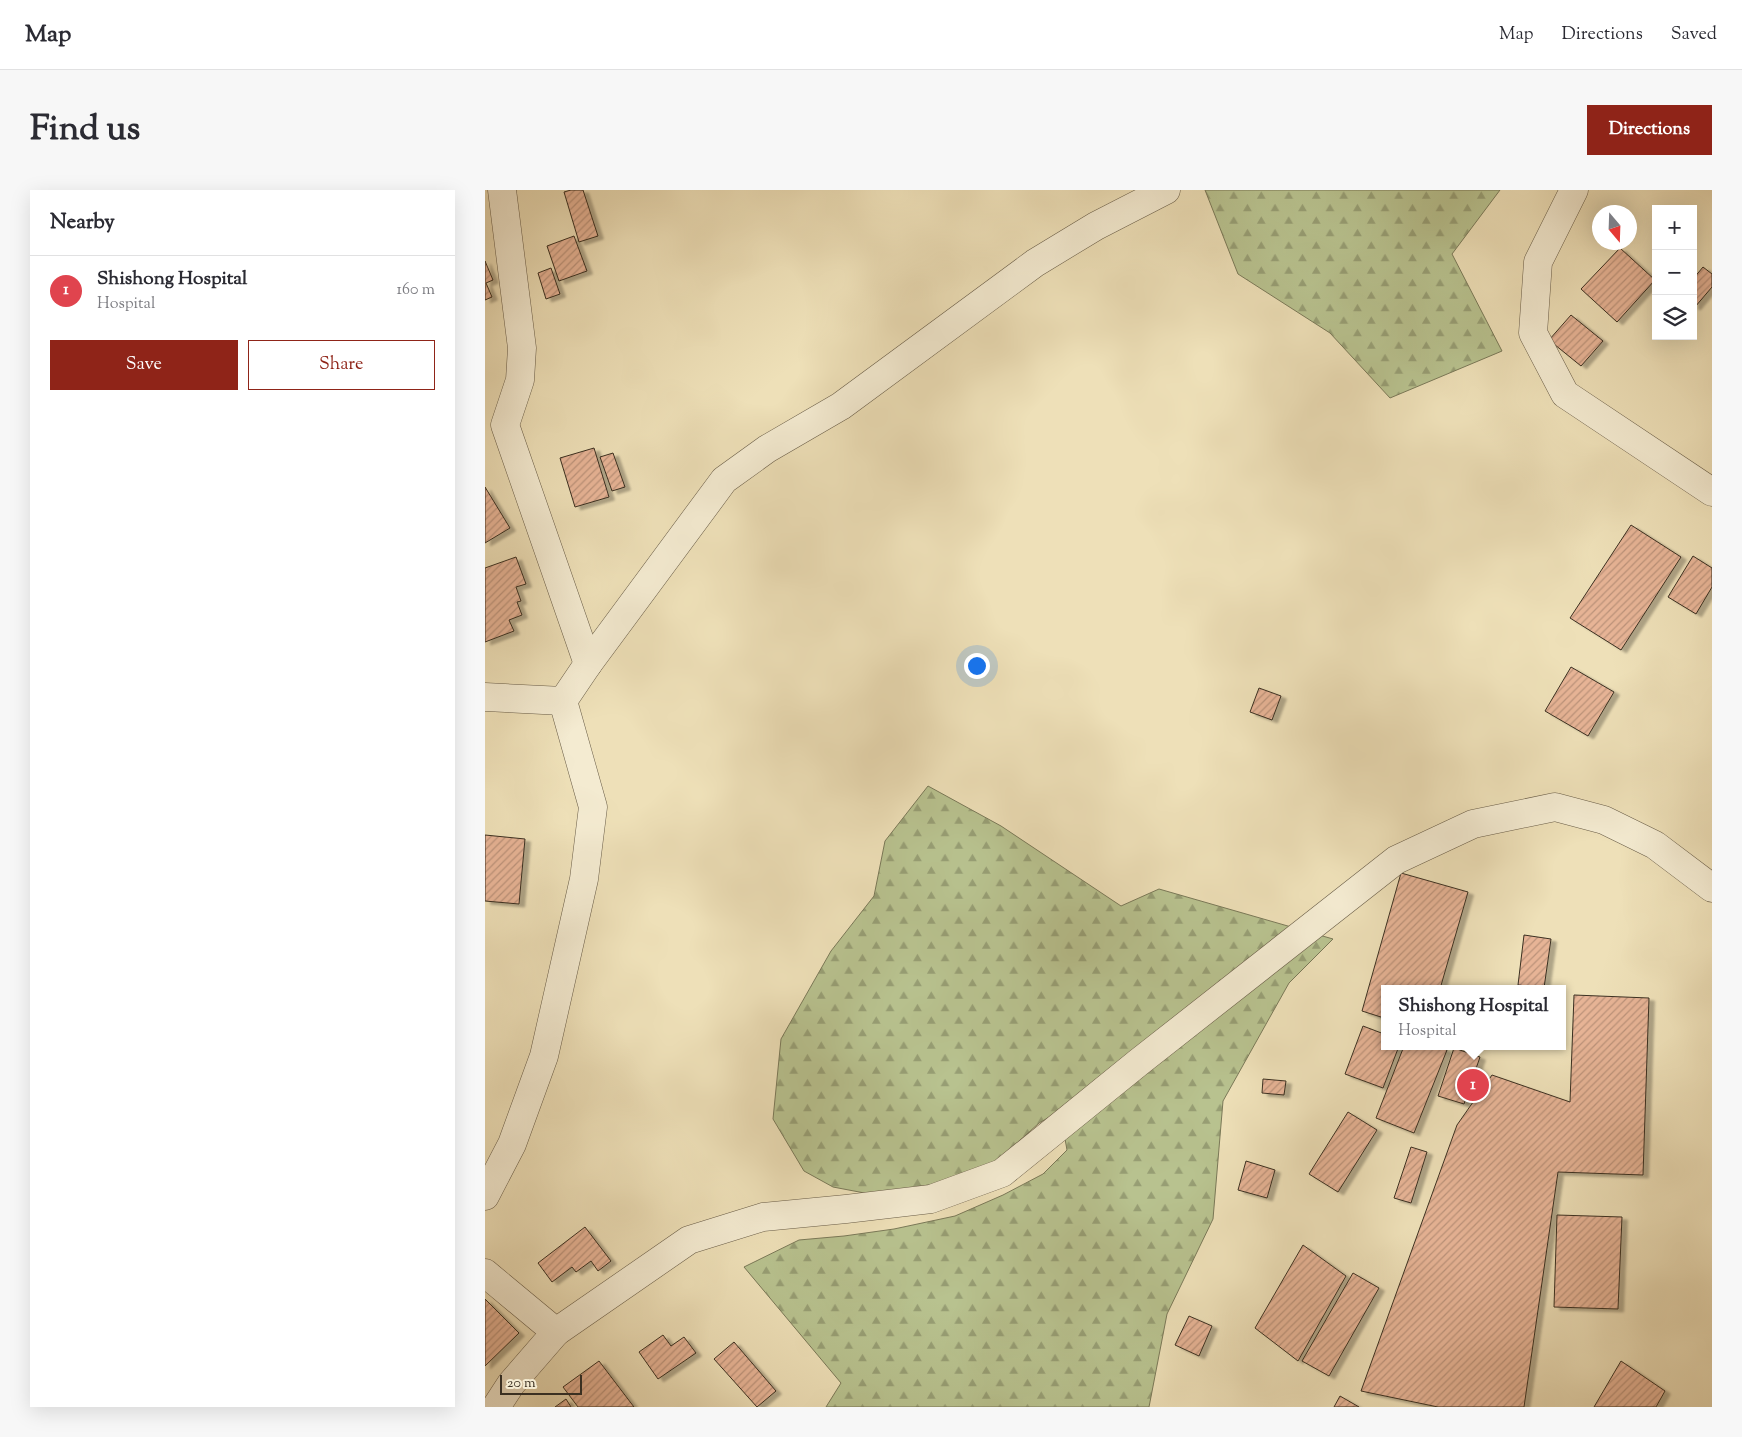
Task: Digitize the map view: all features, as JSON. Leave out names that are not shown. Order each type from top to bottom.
[{"type":"street","points":[[502,190],[522,348],[520,380],[505,425],[588,664]]},
{"type":"street","points":[[485,1196],[512,1144],[544,1056],[584,879],[593,807],[563,702],[588,664],[724,480],[767,449],[841,406],[1035,263],[1096,226],[1166,190]]},
{"type":"street","points":[[1574,190],[1538,262],[1533,333],[1565,394],[1712,492]]},
{"type":"street","points":[[485,697],[563,702]]},
{"type":"street","points":[[496,1407],[511,1384],[556,1332],[689,1240],[763,1217],[931,1199],[1002,1173],[1139,1062],[1396,860],[1473,824],[1555,807],[1604,820],[1655,845],[1712,888]]},
{"type":"street","points":[[485,1273],[556,1332]]},
{"type":"green space","points":[[1205,190],[1500,190],[1452,254],[1502,351],[1390,398],[1330,333],[1238,274]]},
{"type":"green space","points":[[928,786],[1001,826],[1121,906],[1159,889],[1333,939],[1289,983],[1223,1101],[1213,1219],[1167,1314],[1149,1407],[826,1407],[841,1383],[744,1267],[799,1240],[894,1229],[955,1216],[1003,1195],[1043,1174],[1067,1150],[1060,1111],[1039,1123],[982,1175],[875,1195],[833,1187],[804,1171],[773,1119],[781,1039],[831,951],[874,896],[885,841]]},
{"type":"building","points":[[583,190],[598,236],[579,242],[564,192]]},
{"type":"building","points":[[574,236],[587,271],[559,281],[547,246]]},
{"type":"building","points":[[1618,250],[1622,250],[1652,277],[1652,283],[1617,322],[1581,289]]},
{"type":"building","points":[[485,261],[493,280],[486,283],[492,297],[485,300]]},
{"type":"building","points":[[1703,267],[1712,274],[1712,287],[1697,305],[1697,295],[1697,274]]},
{"type":"building","points":[[551,268],[560,294],[546,299],[538,273]]},
{"type":"building","points":[[1571,315],[1603,341],[1581,366],[1549,340]]},
{"type":"building","points":[[594,448],[609,497],[575,507],[560,458]]},
{"type":"building","points":[[613,453],[625,487],[612,491],[600,457]]},
{"type":"building","points":[[485,487],[510,528],[485,543]]},
{"type":"building","points":[[1631,525],[1681,557],[1621,650],[1570,618]]},
{"type":"building","points":[[1693,556],[1712,568],[1712,587],[1696,614],[1668,597]]},
{"type":"building","points":[[516,557],[526,584],[516,587],[521,601],[517,602],[522,615],[509,620],[514,631],[485,642],[485,568]]},
{"type":"building","points":[[1571,667],[1614,692],[1588,736],[1545,711]]},
{"type":"building","points":[[1259,688],[1281,696],[1272,720],[1250,712]]},
{"type":"building","points":[[485,835],[525,839],[519,904],[485,901]]},
{"type":"building","points":[[1401,873],[1468,892],[1441,985],[1381,985],[1381,1017],[1362,1011]]},
{"type":"building","points":[[1524,935],[1551,939],[1544,985],[1518,985]]},
{"type":"building","points":[[1574,995],[1649,998],[1643,1175],[1558,1172],[1524,1407],[1438,1407],[1361,1391],[1457,1125],[1492,1075],[1570,1102]]},
{"type":"building","points":[[1363,1026],[1381,1033],[1381,1050],[1397,1050],[1383,1088],[1345,1074]]},
{"type":"building","points":[[1402,1050],[1447,1050],[1414,1133],[1376,1118]]},
{"type":"building","points":[[1453,1050],[1460,1050],[1480,1057],[1464,1104],[1438,1096]]},
{"type":"building","points":[[1263,1079],[1286,1081],[1284,1095],[1262,1093]]},
{"type":"building","points":[[1348,1112],[1377,1130],[1338,1192],[1309,1174]]},
{"type":"building","points":[[1411,1147],[1427,1152],[1411,1203],[1394,1198]]},
{"type":"building","points":[[1246,1161],[1275,1170],[1267,1198],[1238,1190]]},
{"type":"building","points":[[1557,1215],[1622,1217],[1618,1309],[1554,1307]]},
{"type":"building","points":[[585,1227],[611,1261],[598,1271],[591,1261],[576,1272],[572,1267],[552,1282],[538,1263]]},
{"type":"building","points":[[1303,1245],[1346,1276],[1298,1361],[1255,1328]]},
{"type":"building","points":[[1353,1273],[1379,1288],[1329,1376],[1302,1361]]},
{"type":"building","points":[[485,1299],[519,1333],[485,1366]]},
{"type":"building","points":[[1189,1316],[1212,1326],[1199,1356],[1175,1345]]},
{"type":"building","points":[[663,1335],[671,1346],[684,1337],[696,1353],[658,1379],[639,1352]]},
{"type":"building","points":[[734,1342],[776,1391],[757,1407],[714,1359]]},
{"type":"building","points":[[599,1361],[634,1407],[578,1407],[563,1387]]},
{"type":"building","points":[[1621,1361],[1665,1391],[1656,1407],[1594,1407]]},
{"type":"building","points":[[1340,1396],[1359,1407],[1334,1407]]},
{"type":"building","points":[[566,1399],[571,1407],[555,1407]]},
{"type":"place","name":"Shishong Hospital","points":[[1473,1085]]}]
